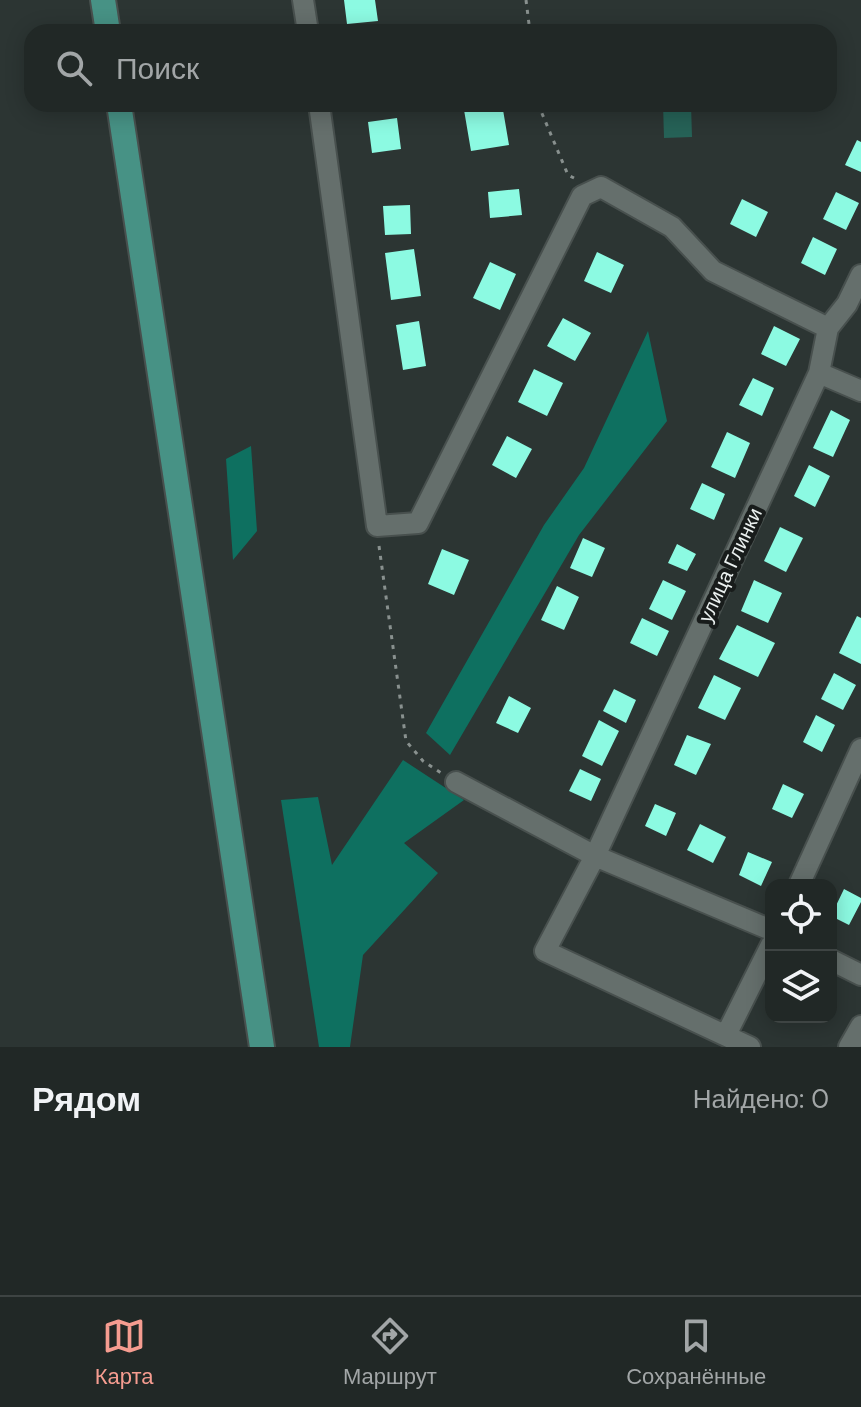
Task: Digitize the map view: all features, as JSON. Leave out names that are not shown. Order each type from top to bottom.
[{"type":"main road","points":[[103,0],[107,24]]},
{"type":"main road","points":[[120,112],[262,1047]]},
{"type":"street","points":[[303,0],[307,24]]},
{"type":"street","points":[[320,112],[377,526],[418,523],[582,196],[601,187],[672,227],[713,271],[828,328]]},
{"type":"street","name":"улица Глинки","points":[[726,1035],[545,951],[595,856],[819,373],[828,328],[847,304],[861,275]]},
{"type":"street","points":[[819,373],[861,391]]},
{"type":"street","points":[[802,879],[861,749]]},
{"type":"street","points":[[456,782],[595,856],[765,927]]},
{"type":"street","points":[[750,1047],[726,1035],[768,951]]},
{"type":"street","points":[[837,963],[861,975]]},
{"type":"street","points":[[849,1047],[861,1026]]},
{"type":"path","points":[[526,0],[529,24]]},
{"type":"path","points":[[541,112],[568,175],[601,187]]},
{"type":"path","points":[[377,526],[406,741],[423,761],[456,782]]},
{"type":"green space","points":[[663,112],[691,112],[692,137],[664,138]]},
{"type":"green space","points":[[648,331],[667,421],[579,535],[450,755],[426,733],[544,525],[584,468]]},
{"type":"green space","points":[[251,446],[257,531],[233,560],[226,459]]},
{"type":"green space","points":[[403,760],[464,800],[404,843],[438,873],[363,955],[350,1047],[319,1047],[281,800],[318,797],[332,865]]},
{"type":"building","points":[[344,0],[375,0],[378,21],[347,24]]},
{"type":"building","points":[[464,112],[503,112],[509,145],[471,151]]},
{"type":"building","points":[[397,118],[401,149],[372,153],[368,122]]},
{"type":"building","points":[[857,140],[861,142],[861,172],[845,165]]},
{"type":"building","points":[[519,189],[522,215],[490,218],[488,192]]},
{"type":"building","points":[[836,192],[859,203],[846,230],[823,219]]},
{"type":"building","points":[[742,199],[768,212],[756,237],[730,224]]},
{"type":"building","points":[[410,205],[411,234],[385,235],[383,206]]},
{"type":"building","points":[[813,237],[837,249],[825,275],[801,263]]},
{"type":"building","points":[[414,249],[421,296],[391,300],[385,253]]},
{"type":"building","points":[[597,252],[624,265],[611,293],[584,281]]},
{"type":"building","points":[[490,262],[516,274],[500,310],[473,298]]},
{"type":"building","points":[[563,318],[591,333],[575,361],[547,346]]},
{"type":"building","points":[[419,321],[426,366],[403,370],[396,325]]},
{"type":"building","points":[[774,326],[800,339],[786,366],[761,354]]},
{"type":"building","points":[[534,369],[563,383],[547,416],[518,402]]},
{"type":"building","points":[[753,378],[774,388],[762,416],[739,405]]},
{"type":"building","points":[[831,410],[850,420],[833,457],[813,448]]},
{"type":"building","points":[[727,432],[750,443],[735,478],[711,467]]},
{"type":"building","points":[[507,436],[532,449],[516,478],[492,465]]},
{"type":"building","points":[[809,465],[830,476],[815,507],[794,496]]},
{"type":"building","points":[[702,483],[725,494],[714,520],[690,509]]},
{"type":"building","points":[[780,527],[803,538],[786,572],[764,561]]},
{"type":"building","points":[[583,538],[605,548],[592,577],[570,568]]},
{"type":"building","points":[[677,544],[696,554],[687,571],[668,563]]},
{"type":"building","points":[[442,549],[469,560],[454,595],[428,584]]},
{"type":"building","points":[[663,580],[686,591],[672,620],[649,609]]},
{"type":"building","points":[[754,580],[782,593],[768,623],[741,611]]},
{"type":"building","points":[[557,586],[579,597],[564,630],[541,620]]},
{"type":"building","points":[[857,616],[861,618],[861,664],[839,653]]},
{"type":"building","points":[[642,618],[669,631],[657,656],[630,643]]},
{"type":"building","points":[[737,625],[775,643],[758,677],[719,659]]},
{"type":"building","points":[[834,673],[856,685],[843,710],[821,699]]},
{"type":"building","points":[[714,675],[741,688],[725,720],[698,708]]},
{"type":"building","points":[[614,689],[636,700],[626,723],[603,711]]},
{"type":"building","points":[[509,696],[531,708],[518,733],[496,723]]},
{"type":"building","points":[[816,715],[835,725],[822,752],[803,742]]},
{"type":"building","points":[[599,720],[619,731],[602,766],[582,756]]},
{"type":"building","points":[[687,735],[711,744],[696,775],[674,765]]},
{"type":"building","points":[[580,769],[601,779],[591,801],[569,791]]},
{"type":"building","points":[[783,784],[804,794],[792,818],[772,809]]},
{"type":"building","points":[[655,804],[676,813],[666,836],[645,826]]},
{"type":"building","points":[[700,824],[726,837],[713,863],[687,850]]},
{"type":"building","points":[[748,852],[772,862],[761,886],[739,875]]},
{"type":"building","points":[[844,889],[861,898],[849,925],[837,919],[837,904]]}]
